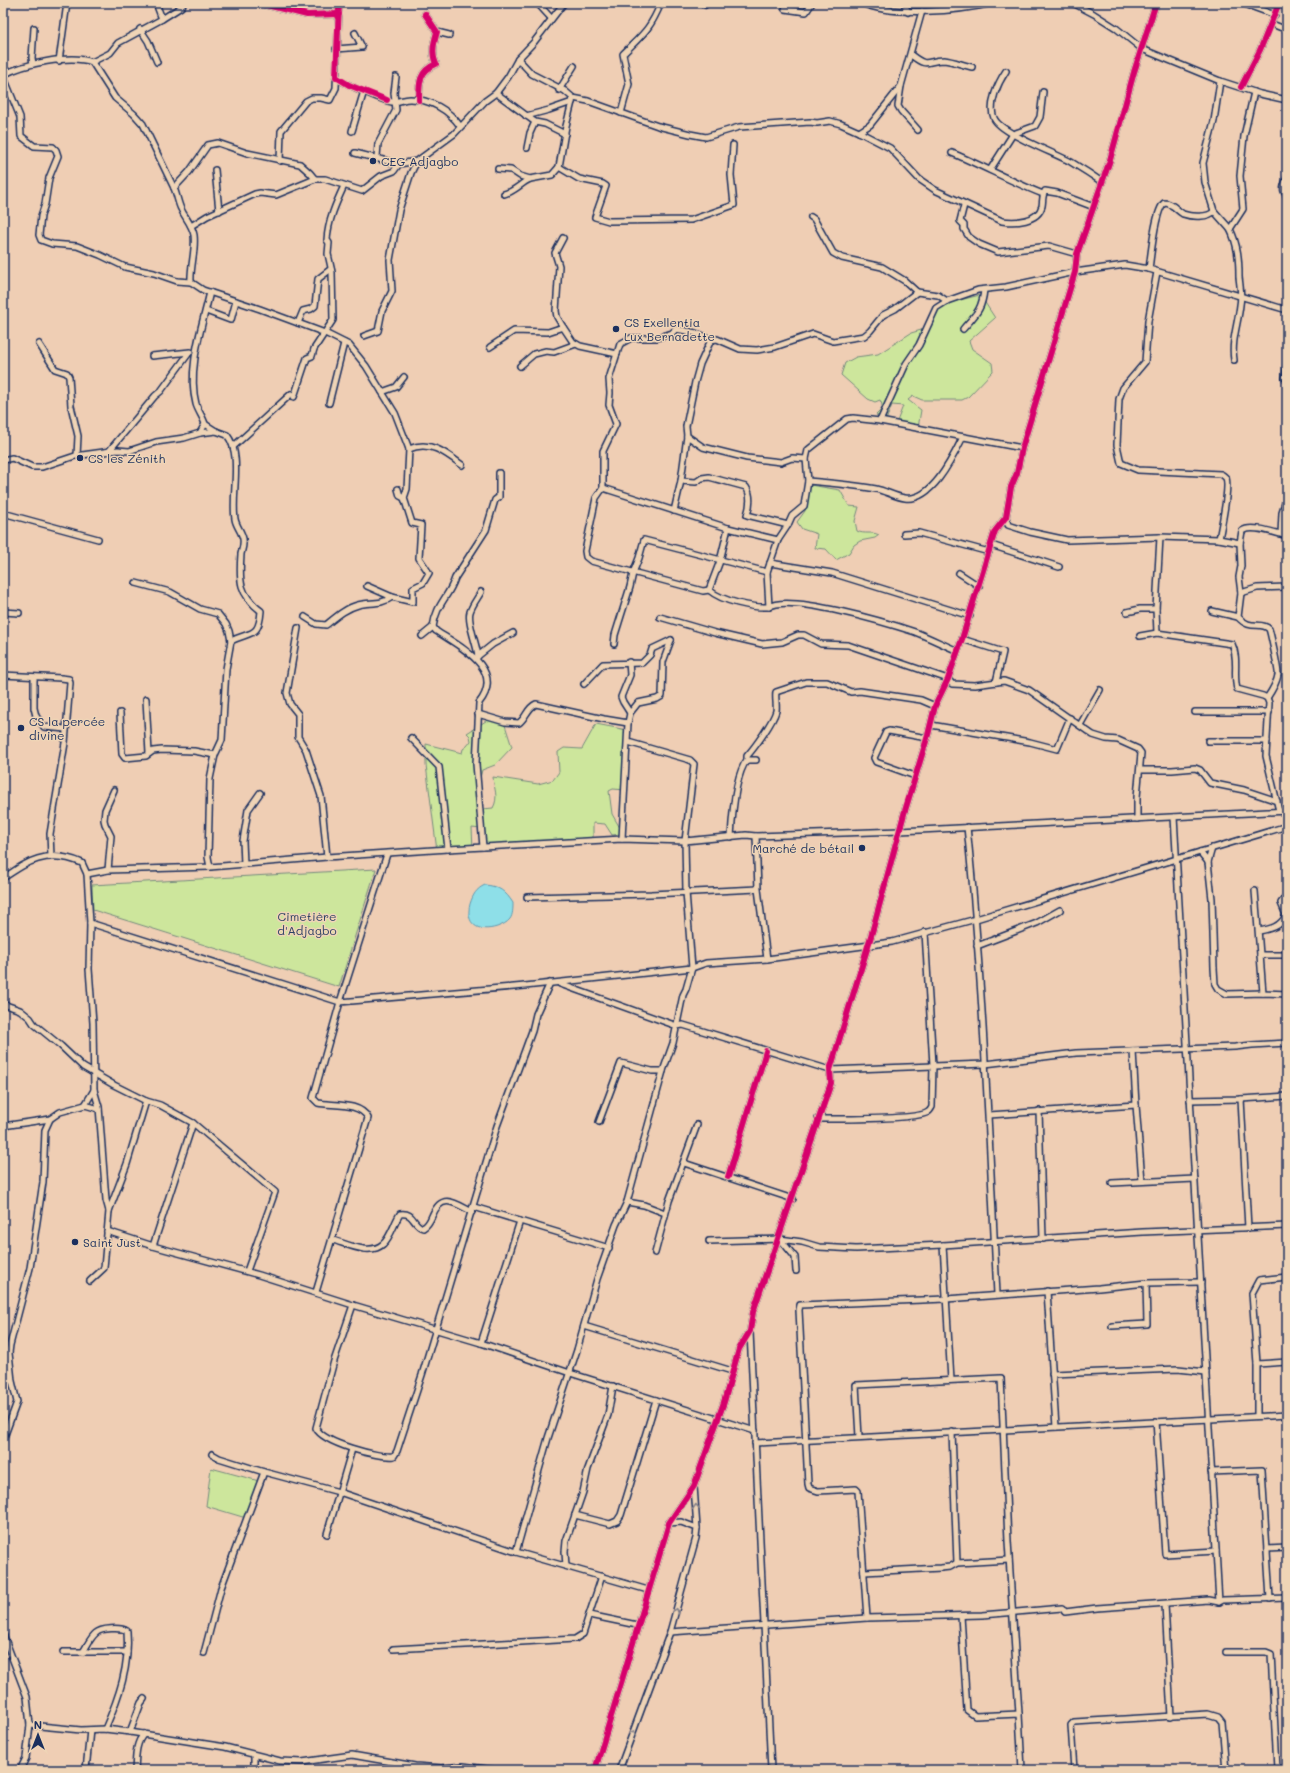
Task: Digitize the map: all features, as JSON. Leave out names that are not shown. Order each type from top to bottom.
[{"type":"street","points":[[59,61],[67,3]]},
{"type":"street","points":[[156,3],[162,19]]},
{"type":"street","points":[[92,62],[110,53],[118,43],[140,29],[162,19],[181,7],[184,3]]},
{"type":"street","points":[[259,3],[307,15],[339,14]]},
{"type":"street","points":[[280,161],[281,131],[306,102],[312,98],[330,100],[336,88],[336,49],[339,3]]},
{"type":"street","points":[[355,153],[399,164],[417,161],[454,134],[485,101],[496,92],[508,77],[518,59],[534,42],[564,3]]},
{"type":"street","points":[[621,113],[629,84],[623,54],[645,34],[656,16],[661,3]]},
{"type":"street","points":[[785,9],[806,12],[812,3]]},
{"type":"street","points":[[862,3],[878,9],[894,12],[922,11],[992,3]]},
{"type":"street","points":[[904,3],[908,12]]},
{"type":"street","points":[[1073,3],[1116,28],[1142,49],[1220,81],[1254,92],[1287,100]]},
{"type":"street","points":[[1156,3],[1102,182],[1077,254],[1075,272],[1022,448],[1017,473],[1011,487],[1006,517],[1008,524],[1017,528],[1067,540],[1160,537],[1219,539],[1240,543]]},
{"type":"street","points":[[1242,3],[1275,15]]},
{"type":"street","points":[[1241,87],[1251,70],[1272,24],[1279,3]]},
{"type":"street","points":[[540,6],[551,18]]},
{"type":"street","points":[[918,130],[898,106],[901,86],[911,55],[922,11]]},
{"type":"street","points":[[426,14],[437,32],[449,36]]},
{"type":"street","points":[[1272,24],[1287,30]]},
{"type":"street","points":[[33,64],[34,28]]},
{"type":"street","points":[[140,29],[148,41],[157,62]]},
{"type":"street","points":[[419,100],[420,84],[424,70],[436,64],[433,59],[433,46],[437,32]]},
{"type":"street","points":[[336,49],[362,47],[355,33]]},
{"type":"street","points":[[911,55],[923,63],[928,64],[944,60],[972,67]]},
{"type":"street","points":[[518,59],[532,74],[559,90],[565,91],[573,100]]},
{"type":"street","points":[[191,282],[190,275],[195,245],[191,226],[181,210],[174,188],[143,124],[134,114],[115,98],[92,62],[85,60],[33,64],[3,75],[20,117],[21,136],[34,146],[53,147],[58,156],[49,178],[45,204],[41,216],[39,235],[41,240],[52,244],[65,244],[83,248],[125,267],[191,282],[202,290],[325,333],[348,345],[366,366],[395,413],[409,449],[407,489],[404,498]]},
{"type":"street","points":[[559,90],[574,66]]},
{"type":"street","points":[[1006,71],[994,95],[992,108],[994,118],[1001,127],[1071,162],[1102,182]]},
{"type":"street","points":[[336,77],[345,83],[390,102],[408,99],[429,102],[442,108],[460,126]]},
{"type":"street","points":[[377,158],[378,144],[396,110],[394,93],[396,77]]},
{"type":"street","points":[[1220,81],[1214,121],[1203,163],[1207,189],[1214,211],[1230,229],[1236,241],[1241,297],[1233,338],[1232,347],[1234,360]]},
{"type":"street","points":[[859,132],[870,125],[901,86]]},
{"type":"street","points":[[352,131],[364,91]]},
{"type":"street","points":[[496,92],[535,122],[545,124],[565,134]]},
{"type":"street","points":[[990,170],[1013,134],[1035,126],[1040,117],[1043,92]]},
{"type":"street","points":[[1230,229],[1243,209],[1240,176],[1244,136],[1254,92]]},
{"type":"street","points":[[504,194],[510,193],[530,179],[552,175],[559,167],[573,100]]},
{"type":"street","points":[[526,116],[549,110],[573,100],[588,101],[658,126],[706,137],[739,127],[810,122],[818,123],[830,121],[859,132],[890,148],[919,179],[935,190],[964,205],[1002,221],[1029,220],[1038,213],[1042,206],[1043,194]]},
{"type":"street","points":[[527,148],[530,132],[535,122]]},
{"type":"street","points":[[174,188],[204,150],[212,143],[218,143],[247,153],[280,161],[300,164],[315,179]]},
{"type":"street","points":[[559,167],[579,179],[606,186],[595,217],[600,220],[691,220],[734,205],[731,175],[733,146]]},
{"type":"street","points":[[952,153],[1009,180],[1043,194]]},
{"type":"street","points":[[364,336],[378,331],[382,311],[392,291],[390,260],[392,241],[399,210],[411,173],[417,161]]},
{"type":"street","points":[[191,226],[219,210],[255,194],[260,193],[276,195],[315,179],[325,179],[362,191],[382,176],[394,171],[399,164]]},
{"type":"street","points":[[498,169],[511,170],[520,176],[530,179]]},
{"type":"street","points":[[215,170],[219,210]]},
{"type":"street","points":[[1287,178],[1284,186],[1284,191],[1287,196]]},
{"type":"street","points":[[234,446],[293,396],[307,358],[312,356],[314,349],[332,320],[333,284],[328,254],[330,243],[326,240],[334,206],[344,186]]},
{"type":"street","points":[[1043,194],[1045,191],[1057,193],[1094,207]]},
{"type":"street","points":[[1148,269],[1156,221],[1161,205],[1164,203],[1171,204],[1184,214],[1189,215],[1203,216],[1212,214],[1214,211]]},
{"type":"street","points":[[964,205],[960,221],[964,225],[964,230],[974,240],[992,250],[1011,251],[1049,246],[1077,254]]},
{"type":"street","points":[[811,217],[814,219],[833,253],[842,258],[882,267],[894,274],[917,292],[938,295],[947,300]]},
{"type":"street","points":[[563,238],[555,253],[558,266],[556,294],[556,311],[558,318],[576,344],[588,349],[617,354]]},
{"type":"street","points":[[880,421],[906,364],[919,345],[936,308],[947,300],[984,290],[1075,272],[1125,266],[1148,269],[1287,310]]},
{"type":"street","points":[[298,323],[302,311],[311,309],[315,306],[318,279],[331,269]]},
{"type":"street","points":[[1157,272],[1151,312],[1148,321],[1145,362],[1123,388],[1119,400],[1117,445],[1121,463],[1138,470],[1182,471],[1190,473],[1221,474],[1224,476],[1226,479],[1226,487],[1219,539]]},
{"type":"street","points":[[963,329],[978,312],[982,304],[984,290]]},
{"type":"street","points":[[210,292],[195,350],[194,386],[196,404],[205,424],[216,431],[227,435],[234,446],[235,484],[233,502],[235,520],[243,539],[241,586],[252,604],[261,611],[259,626],[255,633],[231,641]]},
{"type":"street","points":[[917,292],[895,309],[883,315],[864,336],[833,340],[813,334],[775,347],[757,350],[740,349],[717,339],[711,340],[704,335],[698,335],[676,329],[657,338],[636,337],[626,340],[620,344],[608,379],[610,394],[609,405],[616,424],[603,451],[603,488],[596,498],[585,551],[586,557],[591,561],[703,591],[709,590],[733,602],[757,608],[769,608],[773,604],[788,604],[851,613],[916,632],[958,651]]},
{"type":"street","points":[[206,311],[231,320],[236,301]]},
{"type":"street","points":[[490,347],[514,331],[548,332],[563,327]]},
{"type":"street","points":[[674,511],[681,481],[687,436],[686,426],[700,364],[711,340]]},
{"type":"street","points":[[329,403],[344,343]]},
{"type":"street","points":[[39,344],[55,369],[67,373],[69,377],[70,406],[78,436],[77,456]]},
{"type":"street","points":[[520,366],[534,354],[546,351],[554,352],[576,344]]},
{"type":"street","points":[[152,356],[189,353],[195,350]]},
{"type":"street","points":[[109,451],[155,396],[161,391],[189,353]]},
{"type":"street","points":[[1285,378],[1287,364]]},
{"type":"street","points":[[382,392],[396,387],[404,377]]},
{"type":"street","points":[[769,608],[767,572],[778,540],[792,516],[804,506],[808,481],[806,459],[808,450],[847,419],[853,418],[880,421],[1022,448]]},
{"type":"street","points":[[200,433],[205,424]]},
{"type":"street","points":[[3,460],[12,458],[38,468],[77,456],[109,451],[129,451],[156,442],[216,431]]},
{"type":"street","points":[[687,436],[703,447],[727,454],[777,462],[792,458],[806,459]]},
{"type":"street","points":[[808,481],[876,489],[905,498],[916,498],[938,480],[945,471],[963,437]]},
{"type":"street","points":[[409,449],[417,446],[433,447],[447,454],[462,465]]},
{"type":"street","points":[[483,847],[476,764],[479,703],[485,696],[487,678],[484,668],[477,658],[436,631],[433,627],[434,616],[445,596],[453,586],[455,578],[486,530],[495,500],[499,497],[499,473]]},
{"type":"street","points":[[681,481],[696,482],[702,478],[709,477],[746,487],[748,490],[750,506],[747,515],[788,525]]},
{"type":"street","points":[[603,488],[728,528],[778,540]]},
{"type":"street","points":[[368,586],[392,597],[413,602],[413,588],[423,583],[429,573],[418,558],[422,524],[412,522],[404,498],[400,496],[398,489]]},
{"type":"street","points":[[1281,534],[1282,514],[1287,497]]},
{"type":"street","points":[[3,512],[98,539]]},
{"type":"street","points":[[771,1770],[750,1331],[753,1312],[793,1199],[831,1083],[830,1070],[868,945],[931,725],[935,706],[948,679],[970,616],[995,531],[1006,517]]},
{"type":"street","points":[[709,590],[720,561],[728,528]]},
{"type":"street","points":[[1238,617],[1241,593],[1239,577],[1241,566],[1240,543],[1242,530],[1244,528],[1257,528],[1287,536]]},
{"type":"street","points":[[904,534],[918,533],[989,552]]},
{"type":"street","points":[[1157,633],[1156,609],[1160,537]]},
{"type":"street","points":[[614,644],[615,635],[644,540],[767,572]]},
{"type":"street","points":[[991,545],[1059,567]]},
{"type":"street","points":[[770,563],[832,573],[970,616]]},
{"type":"street","points":[[959,573],[979,586]]},
{"type":"street","points":[[136,583],[170,592],[200,609],[218,614],[226,624],[231,641],[226,669],[222,740],[215,755],[210,779],[208,857],[210,867]]},
{"type":"street","points":[[1241,593],[1258,588],[1287,587]]},
{"type":"street","points":[[477,658],[469,618],[470,612],[481,592]]},
{"type":"street","points":[[305,617],[316,624],[326,625],[353,607],[358,605],[386,602],[392,597]]},
{"type":"street","points":[[1127,612],[1140,609],[1156,609]]},
{"type":"street","points":[[1212,611],[1238,617],[1243,623],[1252,626],[1263,626],[1271,633],[1278,675],[1267,698]]},
{"type":"street","points":[[3,612],[19,613]]},
{"type":"street","points":[[660,617],[715,633],[762,644],[782,642],[798,635],[804,635],[822,644],[848,645],[948,679],[952,684],[958,685],[1004,681],[1029,690],[1098,737],[1118,740],[1138,749],[1141,753],[1141,770],[1137,797],[1137,818]]},
{"type":"street","points":[[422,636],[433,627]]},
{"type":"street","points":[[298,628],[287,692],[290,704],[298,714],[298,737],[306,750],[321,796],[327,857]]},
{"type":"street","points":[[477,658],[493,644],[513,633]]},
{"type":"street","points":[[1140,636],[1157,633],[1232,644],[1236,658],[1237,689],[1267,698]]},
{"type":"street","points":[[962,639],[1004,652],[996,682]]},
{"type":"street","points":[[584,684],[603,664],[629,662],[642,663],[650,655],[652,648],[671,640],[663,662],[662,696],[657,699],[638,702],[630,713],[628,723],[622,839]]},
{"type":"street","points":[[629,662],[630,675],[622,697],[623,702],[630,713]]},
{"type":"street","points":[[3,675],[69,679],[70,690],[66,729],[50,834],[51,856]]},
{"type":"street","points":[[34,677],[33,698],[36,716],[44,727],[66,729]]},
{"type":"street","points":[[731,837],[735,795],[742,768],[747,760],[747,756],[769,726],[776,710],[776,692],[806,682],[827,682],[851,692],[860,691],[921,700],[935,706]]},
{"type":"street","points":[[1080,725],[1100,690]]},
{"type":"street","points":[[1267,698],[1269,703],[1269,712],[1266,756],[1278,811]]},
{"type":"street","points":[[146,699],[149,753]]},
{"type":"street","points":[[478,714],[505,722],[519,724],[523,721],[531,707],[536,704],[628,723]]},
{"type":"street","points":[[1195,712],[1269,712]]},
{"type":"street","points":[[120,713],[123,757],[146,756],[149,753],[162,750],[178,750],[215,755]]},
{"type":"street","points":[[931,725],[1030,742],[1057,749],[1070,718]]},
{"type":"street","points":[[916,776],[876,762],[874,758],[886,732],[889,731],[927,738]]},
{"type":"street","points":[[411,738],[439,767],[448,849]]},
{"type":"street","points":[[1208,741],[1267,742]]},
{"type":"street","points":[[516,1552],[548,1438],[570,1373],[597,1279],[616,1224],[627,1202],[663,1071],[673,1043],[683,995],[686,989],[689,973],[692,968],[686,892],[685,841],[694,764],[690,760],[628,742]]},
{"type":"street","points":[[747,760],[756,760]]},
{"type":"street","points":[[1141,770],[1195,768],[1200,770],[1210,783],[1244,790],[1277,801]]},
{"type":"street","points":[[108,870],[112,836],[104,820],[105,810],[114,790]]},
{"type":"street","points":[[244,864],[244,841],[248,810],[260,793]]},
{"type":"street","points":[[87,874],[108,870],[210,867],[327,857],[622,839],[685,841],[746,835],[756,836],[900,831],[1287,811]]},
{"type":"street","points":[[1174,817],[1219,1602]]},
{"type":"street","points":[[90,923],[340,1002],[557,983],[692,968],[706,963],[767,959],[892,942],[976,919],[1287,826]]},
{"type":"street","points":[[968,827],[976,919],[989,1115],[996,1294]]},
{"type":"street","points":[[756,836],[758,889],[767,959]]},
{"type":"street","points":[[1212,848],[1208,862],[1212,899],[1216,984],[1218,988],[1226,994],[1287,994]]},
{"type":"street","points":[[1200,852],[1208,862]]},
{"type":"street","points":[[316,1292],[333,1240],[368,1118],[365,1112],[343,1106],[318,1104],[313,1098],[340,1002],[387,854]]},
{"type":"street","points":[[3,878],[23,865],[40,858],[51,856],[71,858],[82,863],[87,874],[90,923],[89,969],[93,1023],[94,1090],[99,1109],[106,1200],[109,1211]]},
{"type":"street","points":[[527,896],[758,889]]},
{"type":"street","points":[[1255,891],[1263,993]]},
{"type":"street","points":[[1259,931],[1275,927],[1283,920],[1286,915],[1281,903],[1287,896]]},
{"type":"street","points":[[977,946],[1037,923],[1060,910]]},
{"type":"street","points":[[818,1119],[895,1117],[923,1114],[929,1112],[932,1107],[933,1065],[925,932]]},
{"type":"street","points":[[1260,955],[1287,955]]},
{"type":"street","points":[[353,1305],[334,1360],[316,1428],[320,1435],[352,1449],[394,1456],[397,1451],[436,1330],[497,1126],[532,1031],[536,1014],[550,983]]},
{"type":"street","points":[[557,983],[677,1026],[693,1028],[830,1070],[985,1064],[1076,1053],[1187,1049],[1287,1043]]},
{"type":"street","points":[[3,1004],[20,1010],[83,1066],[94,1073],[114,1085],[193,1123],[275,1192],[247,1271]]},
{"type":"street","points":[[728,1177],[766,1051]]},
{"type":"street","points":[[1134,1051],[1136,1105],[1142,1181]]},
{"type":"street","points":[[599,1122],[621,1063],[652,1071],[663,1071]]},
{"type":"street","points":[[85,1105],[94,1090]]},
{"type":"street","points":[[1190,1100],[1287,1096]]},
{"type":"street","points":[[1241,1099],[1248,1228]]},
{"type":"street","points":[[90,1281],[104,1268],[109,1211],[127,1164],[146,1101]]},
{"type":"street","points":[[3,1126],[50,1119],[60,1112],[85,1105],[99,1109]]},
{"type":"street","points":[[989,1115],[1136,1105]]},
{"type":"street","points":[[1039,1111],[1043,1239]]},
{"type":"street","points":[[3,1440],[17,1402],[12,1381],[9,1353],[30,1268],[43,1182],[45,1130],[50,1119]]},
{"type":"street","points":[[153,1246],[193,1123]]},
{"type":"street","points":[[655,1253],[665,1213],[697,1125]]},
{"type":"street","points":[[684,1163],[793,1199]]},
{"type":"street","points":[[1112,1183],[1195,1179]]},
{"type":"street","points":[[333,1240],[362,1249],[373,1249],[383,1244],[400,1214],[405,1213],[410,1216],[419,1227],[422,1228],[427,1225],[436,1206],[442,1202],[451,1201],[473,1209],[520,1221],[608,1248]]},
{"type":"street","points":[[627,1202],[644,1205],[665,1213]]},
{"type":"street","points":[[481,1343],[520,1221]]},
{"type":"street","points":[[709,1241],[779,1239],[838,1249],[943,1245],[1143,1232],[1198,1231],[1287,1226]]},
{"type":"street","points":[[107,1231],[153,1246],[247,1271],[353,1305],[481,1343],[570,1373],[754,1431]]},
{"type":"street","points":[[779,1239],[795,1257],[796,1271]]},
{"type":"street","points":[[943,1245],[951,1380]]},
{"type":"street","points":[[1257,1416],[1257,1364],[1252,1293],[1254,1286],[1259,1280],[1287,1277]]},
{"type":"street","points":[[867,1618],[858,1490],[818,1491],[810,1488],[799,1310],[800,1306],[946,1299],[1047,1290],[1099,1288],[1146,1283],[1201,1282]]},
{"type":"street","points":[[1112,1326],[1148,1324],[1146,1283]]},
{"type":"street","points":[[1047,1290],[1056,1427]]},
{"type":"street","points":[[584,1326],[732,1371]]},
{"type":"street","points":[[595,1770],[637,1625],[669,1522],[694,1486],[718,1420],[739,1349],[750,1331]]},
{"type":"street","points":[[1257,1364],[1287,1362]]},
{"type":"street","points":[[1052,1374],[1178,1369],[1206,1372]]},
{"type":"street","points":[[859,1437],[856,1385],[1002,1378],[1009,1560],[1022,1770]]},
{"type":"street","points":[[566,1566],[566,1541],[588,1469],[608,1415],[613,1386]]},
{"type":"street","points":[[575,1515],[610,1524],[617,1521],[623,1508],[656,1400]]},
{"type":"street","points":[[755,1443],[1287,1414]]},
{"type":"street","points":[[1156,1422],[1166,1554],[1216,1551]]},
{"type":"street","points":[[952,1432],[957,1563]]},
{"type":"street","points":[[327,1534],[338,1492],[352,1449]]},
{"type":"street","points":[[212,1454],[219,1458],[264,1472],[338,1492],[516,1552],[648,1590]]},
{"type":"street","points":[[1211,1472],[1262,1470],[1270,1599]]},
{"type":"street","points":[[204,1653],[221,1588],[264,1472]]},
{"type":"street","points":[[619,1770],[670,1632],[697,1528],[694,1486]]},
{"type":"street","points":[[669,1522],[681,1522],[697,1528]]},
{"type":"street","points":[[1267,1549],[1287,1548]]},
{"type":"street","points":[[864,1572],[942,1568],[950,1567],[957,1563],[1009,1560]]},
{"type":"street","points":[[393,1648],[575,1639],[584,1634],[602,1576]]},
{"type":"street","points":[[670,1632],[867,1618],[961,1616],[1062,1608],[1065,1612],[1098,1608],[1209,1600],[1219,1602],[1224,1600],[1287,1598]]},
{"type":"street","points":[[1165,1604],[1171,1718]]},
{"type":"street","points":[[589,1615],[637,1625]]},
{"type":"street","points":[[961,1616],[967,1710],[975,1716],[1019,1714]]},
{"type":"street","points":[[83,1652],[96,1632],[115,1629],[123,1629],[127,1631],[127,1652],[122,1683],[115,1706],[105,1728]]},
{"type":"street","points":[[3,1634],[27,1697],[30,1726],[26,1758],[20,1770]]},
{"type":"street","points":[[63,1652],[127,1652]]},
{"type":"street","points":[[1226,1652],[1266,1652],[1271,1654],[1277,1770]]},
{"type":"street","points":[[130,1732],[140,1703],[144,1699]]},
{"type":"street","points":[[1074,1770],[1071,1725],[1074,1722],[1171,1718],[1208,1714],[1218,1717],[1223,1728],[1226,1770]]},
{"type":"street","points":[[30,1726],[90,1730],[105,1728],[225,1747],[254,1756],[280,1761],[302,1762],[343,1755],[362,1756],[414,1766],[442,1768],[464,1766],[494,1770]]},
{"type":"street","points":[[86,1770],[90,1730]]},
{"type":"street","points":[[135,1770],[138,1745],[140,1738],[144,1734]]},
{"type":"street","points":[[254,1756],[254,1770]]},
{"type":"street","points":[[1266,1770],[1287,1769]]},
{"type":"green space","points":[[980,295],[995,318],[969,341],[972,349],[992,363],[993,371],[968,397],[962,400],[922,400],[913,396],[908,400],[921,410],[918,428],[896,424],[903,406],[892,405],[886,420],[876,415],[882,408],[880,400],[875,402],[868,399],[841,375],[845,363],[856,357],[878,354],[911,333],[928,328],[936,311],[944,304]]},
{"type":"green space","points":[[810,485],[840,490],[849,506],[859,507],[855,521],[857,531],[879,535],[875,538],[860,541],[854,545],[849,553],[836,560],[826,549],[815,548],[817,534],[802,529],[797,522],[805,511]]},
{"type":"green space","points":[[489,719],[505,725],[512,747],[495,765],[482,770],[478,786],[481,829],[472,828],[473,850],[437,851],[426,765],[426,744],[462,753],[463,749],[471,741],[470,736],[467,733]]},
{"type":"green space","points":[[596,724],[627,730],[626,790],[613,789],[609,791],[612,814],[620,828],[621,834],[612,835],[605,824],[593,823],[593,841],[489,849],[486,845],[483,809],[493,808],[495,804],[496,797],[493,777],[538,784],[553,780],[559,772],[558,752],[564,748],[582,749]]},
{"type":"green space","name":"Cimetière d'Adjagbo","points":[[376,869],[339,987],[93,910],[92,885]]},
{"type":"green space","points":[[211,1468],[259,1481],[246,1518],[206,1506]]},
{"type":"water","points":[[485,885],[502,890],[513,903],[512,913],[509,920],[506,923],[490,929],[479,928],[471,922],[469,917],[472,898],[477,890]]},
{"type":"cycle path","points":[[259,3],[307,15],[339,14]]},
{"type":"cycle path","points":[[339,3],[336,77],[349,85],[387,100]]},
{"type":"cycle path","points":[[595,1770],[669,1523],[694,1486],[724,1402],[739,1349],[750,1331],[753,1312],[831,1083],[830,1070],[871,936],[935,706],[948,679],[962,639],[995,531],[1006,517],[1011,487],[1017,473],[1022,448],[1075,272],[1077,254],[1110,160],[1134,72],[1156,3]]},
{"type":"cycle path","points":[[1241,87],[1260,50],[1279,3]]},
{"type":"cycle path","points":[[419,100],[421,78],[426,70],[436,64],[433,52],[437,32],[425,14]]},
{"type":"cycle path","points":[[728,1177],[766,1051]]},
{"type":"place","name":"CEG Adjagbo","points":[[373,161]]},
{"type":"place","name":"CS Exellentia Lux Bernadette","points":[[616,329]]},
{"type":"place","name":"CS les Zénith","points":[[80,458]]},
{"type":"place","name":"CS la percée divine","points":[[21,728]]},
{"type":"place","name":"Marché de bétail","points":[[862,848]]},
{"type":"place","name":"Saint Just","points":[[75,1242]]}]
